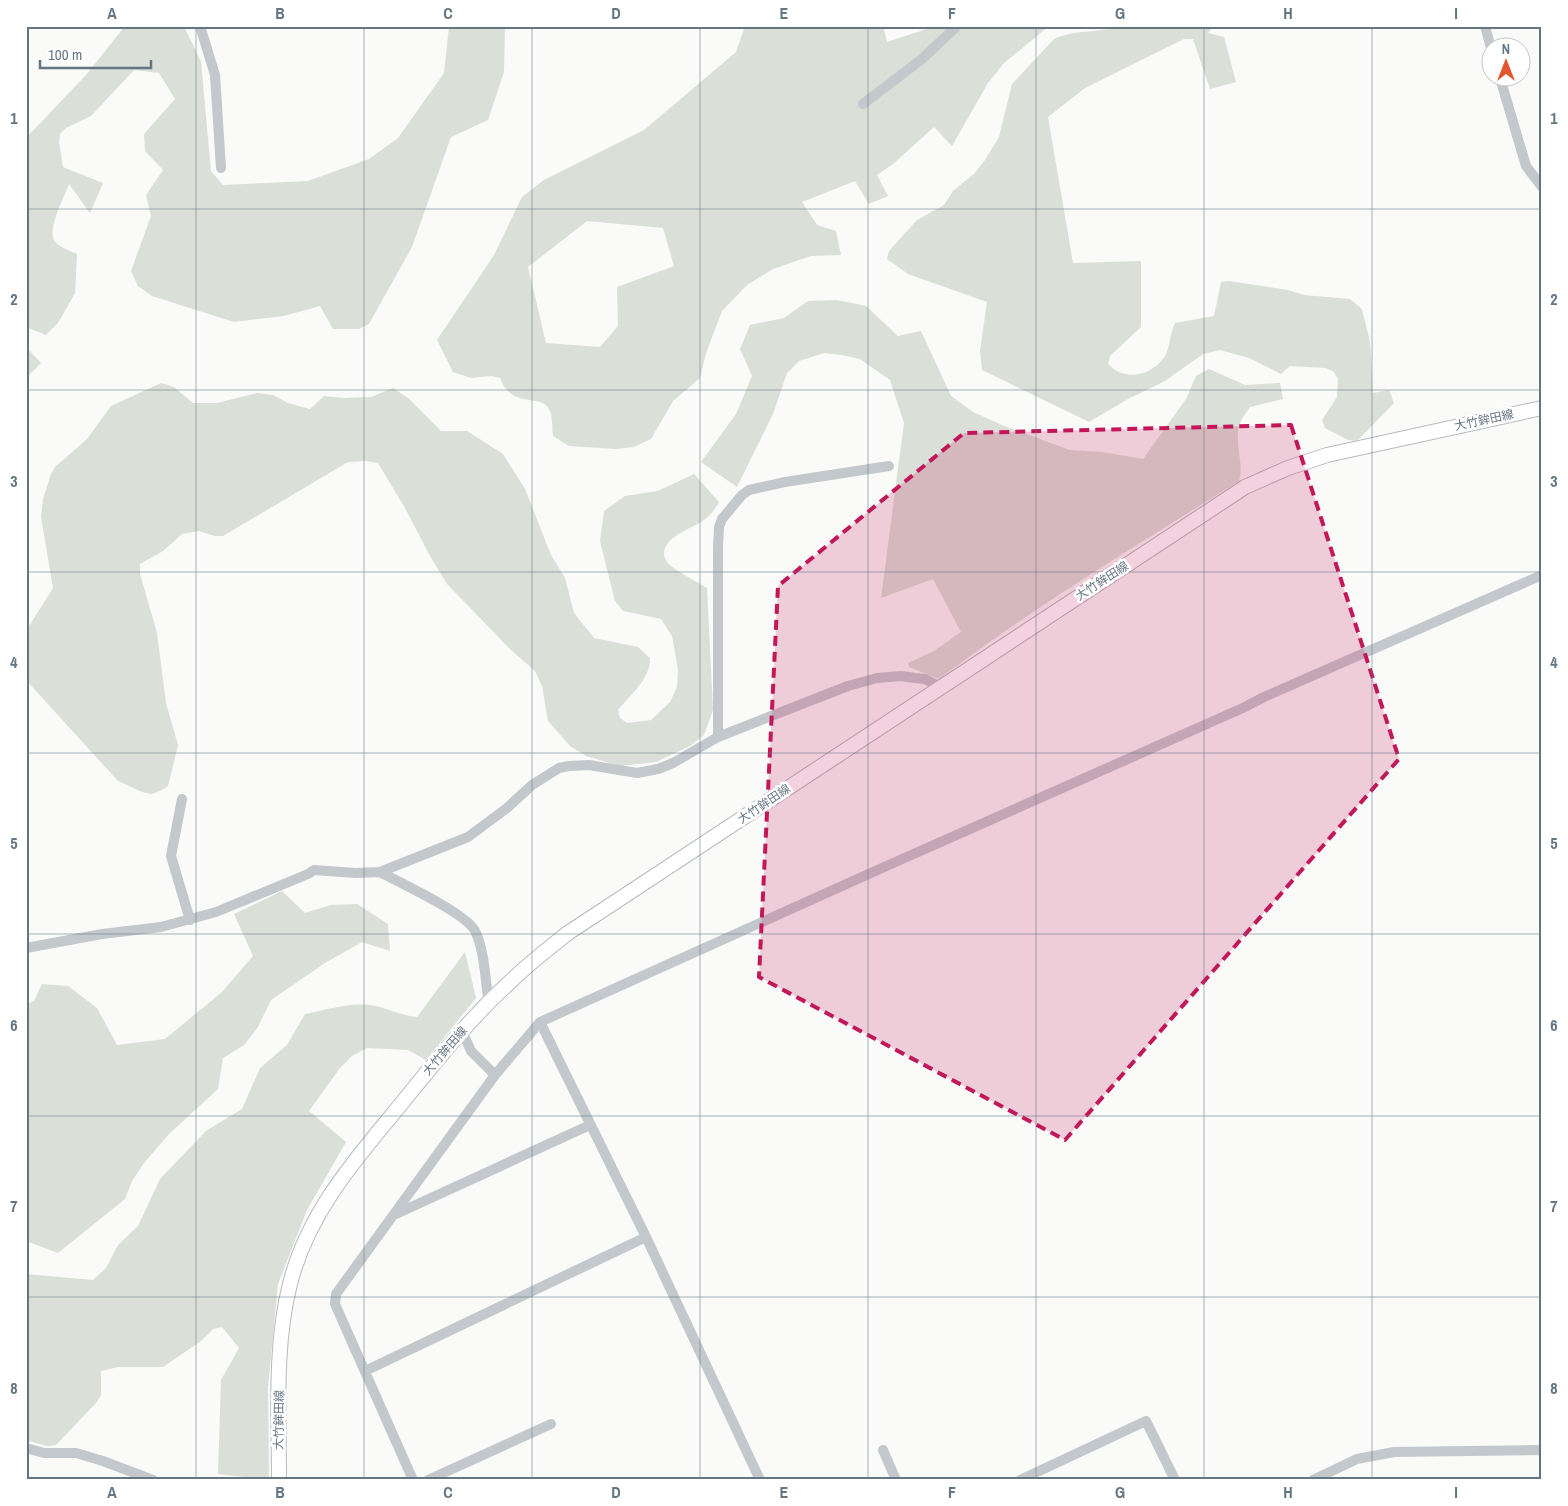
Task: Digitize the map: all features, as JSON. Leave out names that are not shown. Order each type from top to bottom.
[{"type":"main road","name":"大竹鉾田線","points":[[279,1480],[280,1336],[290,1282],[299,1256],[321,1208],[344,1175],[462,1031],[509,982],[568,933],[1245,487],[1288,468],[1327,455],[1542,408]]},
{"type":"street","points":[[200,26],[215,75],[222,168]]},
{"type":"street","points":[[863,104],[922,59],[957,26]]},
{"type":"street","points":[[1503,88],[1526,166],[1542,187]]},
{"type":"street","points":[[718,737],[718,532],[722,519],[742,494],[749,490],[889,466]]},
{"type":"street","points":[[413,1480],[335,1304],[336,1294],[495,1076],[540,1022],[1273,693],[1542,575]]},
{"type":"street","points":[[26,948],[102,934],[161,927],[190,920],[216,912],[314,870],[356,873],[380,872],[468,837],[507,808],[532,785],[559,768],[579,765],[637,773],[651,771],[673,763],[718,737],[848,686],[877,678],[901,676],[925,680],[940,687]]},
{"type":"street","points":[[1232,706],[1245,707]]},
{"type":"street","points":[[182,799],[171,856],[190,920]]},
{"type":"street","points":[[380,872],[437,902],[465,920],[474,929],[480,945],[489,1003]]},
{"type":"street","points":[[540,1022],[646,1237],[760,1480]]},
{"type":"street","points":[[462,1031],[471,1051],[495,1076]]},
{"type":"street","points":[[395,1214],[590,1125]]},
{"type":"street","points":[[365,1371],[646,1237]]},
{"type":"street","points":[[1020,1480],[1034,1477],[1146,1421],[1175,1480]]},
{"type":"street","points":[[428,1480],[550,1424]]},
{"type":"street","points":[[26,1448],[44,1453],[76,1453],[153,1480]]},
{"type":"street","points":[[883,1450],[896,1480]]},
{"type":"street","points":[[1313,1480],[1357,1459],[1394,1452],[1542,1450]]},
{"type":"highlighted area","points":[[1291,425],[1399,759],[1065,1140],[759,977],[778,586],[964,433]]},
{"type":"shaded area","points":[[125,26],[184,26],[201,62],[211,171],[223,185],[308,181],[369,159],[398,138],[444,73],[449,26],[505,26],[504,72],[488,120],[451,137],[412,247],[369,324],[359,329],[333,329],[320,306],[284,316],[234,322],[152,296],[138,286],[131,271],[151,216],[146,195],[163,170],[145,151],[144,134],[175,99],[159,73],[134,70],[91,116],[66,128],[60,134],[59,142],[63,167],[103,183],[90,213],[69,184],[56,215],[53,238],[63,248],[77,254],[75,293],[58,323],[46,335],[26,327],[26,138],[86,75]]},
{"type":"shaded area","points":[[745,26],[883,26],[887,42],[936,26],[1049,26],[1004,63],[988,83],[952,146],[934,127],[893,164],[877,175],[888,196],[869,204],[855,181],[802,202],[817,225],[836,231],[841,255],[811,256],[773,269],[747,285],[722,311],[706,353],[700,378],[673,401],[651,439],[634,447],[616,449],[569,446],[553,436],[551,415],[545,404],[519,398],[512,394],[505,388],[500,378],[491,376],[471,378],[453,372],[437,340],[494,255],[522,197],[544,180],[644,130],[736,52]],"holes":[[[587,221],[663,228],[674,266],[617,287],[618,326],[600,347],[546,343],[528,267]]]},
{"type":"shaded area","points":[[1123,26],[1213,26],[1208,33],[1224,37],[1236,82],[1210,89],[1193,39],[1184,39],[1085,88],[1048,117],[1073,263],[1141,261],[1141,327],[1110,356],[1108,364],[1115,370],[1130,375],[1146,372],[1160,363],[1168,348],[1175,323],[1214,316],[1221,282],[1229,281],[1288,290],[1304,295],[1350,299],[1362,309],[1370,342],[1373,393],[1389,390],[1394,403],[1357,441],[1348,440],[1325,428],[1322,420],[1337,397],[1338,379],[1334,372],[1326,368],[1290,366],[1281,374],[1249,358],[1220,350],[1203,354],[1165,381],[1128,399],[1089,422],[982,370],[980,351],[987,302],[908,274],[887,259],[889,251],[917,220],[944,205],[953,191],[974,174],[985,160],[999,137],[1012,84],[1054,39],[1071,34]]},
{"type":"shaded area","points":[[837,300],[866,306],[898,336],[921,331],[951,396],[973,412],[1002,425],[1070,450],[1102,452],[1143,459],[1186,399],[1196,376],[1209,369],[1245,385],[1280,383],[1283,399],[1250,407],[1242,419],[1238,436],[1241,466],[1239,481],[1049,602],[939,679],[909,667],[908,663],[934,651],[961,632],[933,579],[881,598],[904,423],[890,380],[860,359],[842,355],[824,353],[799,361],[787,373],[773,414],[737,487],[701,462],[736,414],[752,376],[740,349],[750,325],[784,318],[808,301]]},
{"type":"shaded area","points":[[26,347],[41,363],[26,378]]},
{"type":"shaded area","points":[[161,383],[174,387],[193,403],[217,403],[257,393],[273,395],[288,403],[310,409],[324,396],[344,398],[371,397],[393,388],[408,398],[441,431],[467,431],[503,454],[525,489],[551,555],[565,578],[574,613],[594,638],[638,647],[650,658],[647,672],[643,679],[618,710],[620,718],[627,723],[651,720],[670,702],[677,687],[678,670],[672,636],[661,619],[623,611],[615,601],[600,541],[604,511],[625,496],[658,491],[694,474],[719,502],[707,518],[674,537],[665,548],[664,555],[670,565],[707,588],[713,710],[704,735],[690,746],[656,762],[620,766],[586,756],[570,746],[548,721],[542,686],[535,671],[510,649],[447,584],[378,463],[365,461],[348,462],[223,536],[215,536],[198,531],[182,534],[163,551],[140,564],[140,574],[157,633],[166,703],[178,745],[168,786],[160,791],[152,794],[142,792],[118,781],[26,680],[26,631],[53,588],[41,517],[43,499],[51,474],[55,467],[87,439],[111,406]]},
{"type":"shaded area","points":[[282,891],[305,913],[331,905],[357,904],[388,924],[390,951],[362,942],[325,963],[271,1000],[258,1027],[244,1045],[223,1058],[218,1089],[169,1134],[144,1163],[132,1181],[125,1199],[58,1253],[26,1241],[26,1005],[34,1001],[42,984],[68,986],[97,1008],[117,1045],[165,1039],[222,992],[253,956],[234,914]]},
{"type":"shaded area","points":[[465,952],[476,998],[426,1060],[408,1050],[367,1048],[352,1056],[340,1068],[309,1111],[346,1142],[307,1210],[278,1284],[268,1387],[269,1480],[218,1474],[221,1380],[239,1348],[222,1327],[213,1329],[201,1341],[163,1367],[118,1367],[101,1371],[101,1396],[56,1445],[47,1446],[26,1440],[26,1274],[93,1280],[106,1268],[118,1245],[138,1226],[160,1179],[206,1131],[242,1109],[260,1068],[287,1045],[305,1014],[340,1007],[367,1005],[417,1017]]}]
